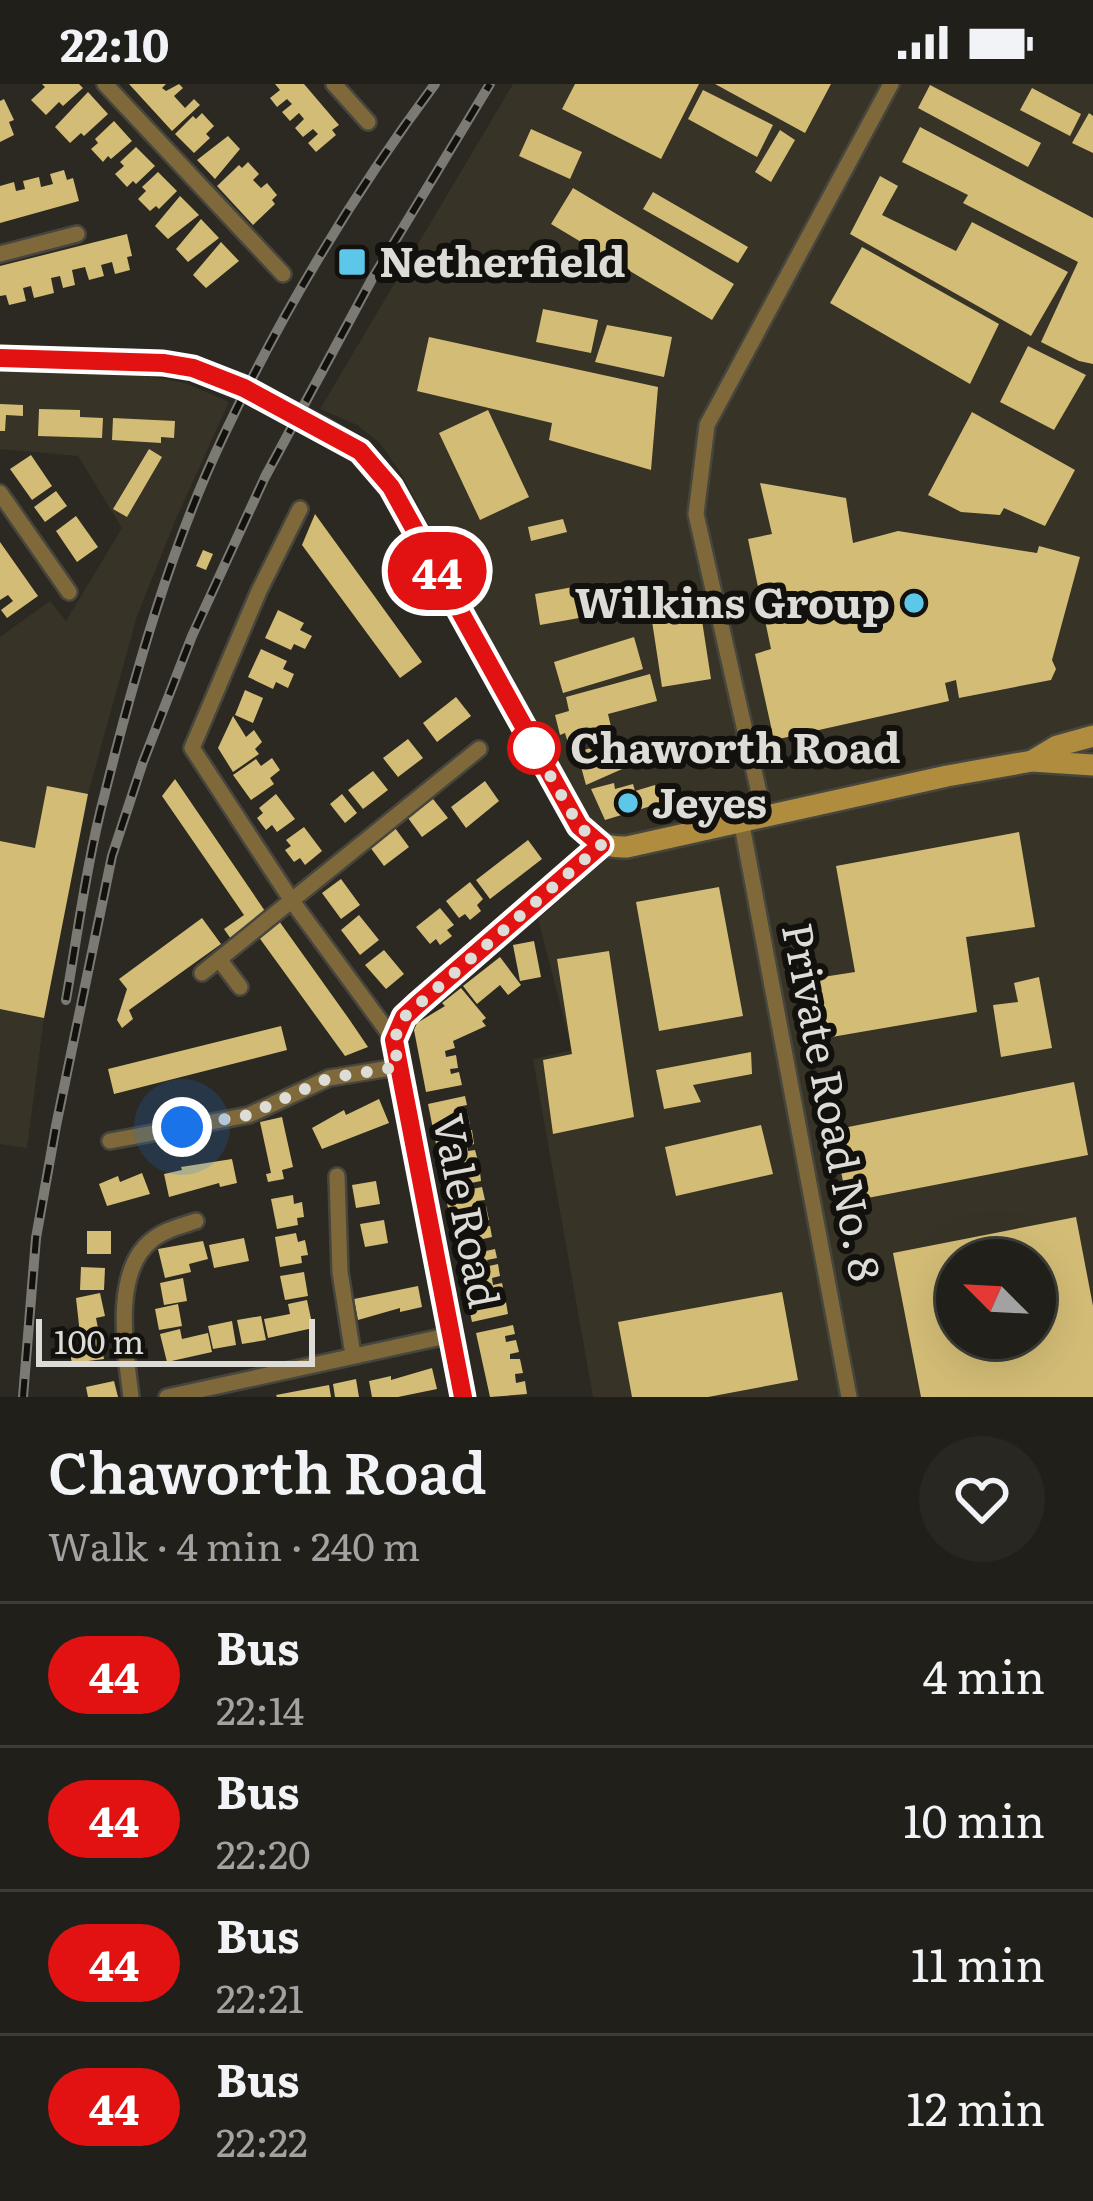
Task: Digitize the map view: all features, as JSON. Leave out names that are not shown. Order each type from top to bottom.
[{"type":"street","points":[[105,84],[283,274]]},
{"type":"street","points":[[334,84],[368,122]]},
{"type":"street","name":"Private Road No. 8","points":[[849,1397],[696,514],[707,425],[891,84]]},
{"type":"street","points":[[0,254],[77,234]]},
{"type":"street","points":[[0,358],[193,368],[244,388],[370,460],[391,487],[579,826],[601,845],[627,847],[916,781],[1032,761],[1093,765]]},
{"type":"street","points":[[0,493],[69,592]]},
{"type":"street","points":[[300,509],[192,748],[292,901],[394,1040]]},
{"type":"street","points":[[1032,761],[1057,746],[1093,736]]},
{"type":"street","points":[[202,974],[478,749]]},
{"type":"street","points":[[394,1040],[404,1017],[601,845]]},
{"type":"street","points":[[219,959],[240,987]]},
{"type":"street","name":"Vale Road","points":[[394,1040],[463,1397]]},
{"type":"street","points":[[110,1141],[248,1115],[329,1078],[398,1067]]},
{"type":"street","points":[[138,1136],[142,1155]]},
{"type":"street","points":[[338,1176],[340,1272],[353,1355]]},
{"type":"street","points":[[131,1397],[127,1354],[131,1273],[156,1236],[196,1221]]},
{"type":"street","points":[[166,1397],[250,1389],[353,1355],[451,1335]]},
{"type":"shaded area","points":[[513,84],[1093,84],[1093,1397],[593,1397],[533,1059],[572,1050],[538,919],[605,860],[402,475],[380,443],[357,425],[320,409]]},
{"type":"shaded area","points":[[0,371],[145,376],[185,383],[229,402],[137,616],[88,794],[44,1018],[27,1148],[0,1144],[0,637],[50,601],[66,621],[122,528],[78,456],[0,449]]},
{"type":"building","points":[[42,84],[83,88],[46,115],[31,100],[45,87]]},
{"type":"building","points":[[129,84],[166,84],[162,88],[166,91],[179,84],[183,88],[174,96],[185,108],[194,99],[200,105],[172,131]]},
{"type":"building","points":[[275,84],[304,84],[339,125],[332,130],[336,135],[316,152],[308,143],[318,134],[313,129],[303,137],[295,128],[304,119],[299,113],[290,121],[282,112],[292,104],[287,99],[277,107],[270,98],[280,90]]},
{"type":"building","points":[[575,84],[699,84],[661,159],[562,109]]},
{"type":"building","points":[[715,84],[831,84],[805,133]]},
{"type":"building","points":[[930,85],[1041,143],[1028,167],[918,108]]},
{"type":"building","points":[[1032,88],[1081,114],[1070,136],[1020,110]]},
{"type":"building","points":[[703,90],[773,125],[757,157],[688,119]]},
{"type":"building","points":[[88,92],[108,114],[70,143],[55,127]]},
{"type":"building","points":[[4,99],[14,120],[9,122],[14,135],[0,142],[0,101]]},
{"type":"building","points":[[202,113],[214,126],[206,134],[210,138],[194,153],[175,134]]},
{"type":"building","points":[[1089,113],[1093,116],[1093,153],[1072,143]]},
{"type":"building","points":[[114,121],[132,141],[103,162],[91,149]]},
{"type":"building","points":[[920,127],[1093,218],[1093,364],[1041,342],[1078,262],[963,203],[968,195],[902,162]]},
{"type":"building","points":[[531,129],[582,152],[570,179],[519,156]]},
{"type":"building","points":[[780,130],[795,140],[771,182],[755,172]]},
{"type":"building","points":[[228,136],[240,149],[215,179],[197,160]]},
{"type":"building","points":[[136,147],[155,166],[127,187],[115,174]]},
{"type":"building","points":[[248,162],[259,174],[253,180],[261,188],[267,183],[277,195],[272,200],[275,204],[253,225],[217,186]]},
{"type":"building","points":[[64,170],[67,180],[73,178],[79,201],[0,223],[0,186],[14,182],[16,191],[25,189],[23,181],[39,177],[41,187],[53,184],[50,174]]},
{"type":"building","points":[[158,172],[177,191],[159,209],[150,211],[138,199],[146,191],[142,187]]},
{"type":"building","points":[[880,176],[898,186],[882,215],[956,251],[972,222],[1068,272],[1031,336],[850,234]]},
{"type":"building","points":[[573,188],[734,284],[712,320],[551,224]]},
{"type":"building","points":[[653,192],[748,247],[738,263],[643,209]]},
{"type":"building","points":[[180,196],[199,215],[168,239],[155,226]]},
{"type":"building","points":[[201,219],[219,238],[188,262],[176,249]]},
{"type":"building","points":[[127,234],[130,270],[115,274],[112,262],[101,265],[104,276],[89,280],[85,267],[72,270],[75,285],[63,288],[60,276],[51,278],[54,293],[34,298],[31,286],[23,288],[26,301],[9,305],[6,295],[0,296],[0,266]]},
{"type":"building","points":[[221,242],[239,261],[206,288],[193,275]]},
{"type":"building","points":[[862,247],[999,324],[970,384],[830,303]]},
{"type":"building","points":[[543,309],[598,320],[591,353],[536,342]]},
{"type":"building","points":[[607,325],[672,337],[664,377],[595,362]]},
{"type":"building","points":[[429,337],[658,387],[651,470],[549,440],[552,423],[417,391]]},
{"type":"building","points":[[1028,346],[1086,375],[1054,430],[1000,402]]},
{"type":"building","points":[[0,404],[23,405],[23,416],[6,415],[5,431],[0,431]]},
{"type":"building","points":[[39,409],[80,410],[80,417],[103,418],[102,438],[38,436]]},
{"type":"building","points":[[488,410],[529,497],[480,520],[439,433]]},
{"type":"building","points":[[972,412],[1075,470],[1045,526],[1004,508],[1000,515],[961,512],[928,495]]},
{"type":"building","points":[[113,418],[175,421],[174,438],[161,437],[161,443],[112,440]]},
{"type":"building","points":[[149,449],[162,457],[127,517],[113,509]]},
{"type":"building","points":[[31,455],[52,486],[32,500],[10,469]]},
{"type":"building","name":"Wilkins Group","points":[[760,483],[846,498],[853,543],[898,531],[1037,553],[1039,546],[1080,557],[1052,660],[1056,669],[1051,680],[959,698],[956,680],[945,683],[949,701],[774,740],[755,654],[771,649],[748,539],[772,534]]},
{"type":"building","points":[[56,491],[67,506],[45,522],[34,507]]},
{"type":"building","points":[[315,514],[422,662],[400,678],[302,545]]},
{"type":"building","points":[[76,516],[98,547],[77,562],[56,531]]},
{"type":"building","points":[[563,519],[567,532],[531,541],[528,527]]},
{"type":"building","points":[[0,542],[38,596],[7,618],[1,610],[13,601],[8,595],[0,600]]},
{"type":"building","points":[[203,550],[213,554],[206,570],[196,566]]},
{"type":"building","points":[[573,587],[579,618],[540,625],[535,594]]},
{"type":"building","points":[[278,610],[304,623],[300,630],[312,636],[305,649],[294,644],[291,650],[265,638]]},
{"type":"building","points":[[701,614],[711,679],[662,687],[652,621]]},
{"type":"building","points":[[634,637],[643,669],[563,693],[554,662]]},
{"type":"building","points":[[261,649],[287,661],[283,669],[294,674],[288,688],[276,682],[273,689],[248,677]]},
{"type":"building","points":[[650,674],[657,701],[608,714],[612,731],[568,743],[565,733],[560,735],[555,715],[569,711],[566,697]]},
{"type":"building","points":[[245,690],[263,698],[253,723],[235,715]]},
{"type":"building","points":[[456,697],[471,716],[437,742],[423,723]]},
{"type":"building","points":[[233,716],[246,737],[254,730],[262,742],[255,749],[259,754],[233,772],[218,748]]},
{"type":"building","points":[[408,739],[423,758],[398,777],[383,758]]},
{"type":"building","points":[[598,746],[601,758],[624,751],[629,766],[586,785],[577,752]]},
{"type":"building","points":[[272,758],[280,770],[270,778],[274,784],[251,800],[233,775],[256,759],[261,766]]},
{"type":"building","points":[[373,771],[388,790],[363,809],[348,790]]},
{"type":"building","points":[[175,779],[267,914],[231,939],[224,929],[244,915],[162,796]]},
{"type":"building","points":[[485,781],[499,801],[466,828],[451,807]]},
{"type":"building","name":"Jeyes","points":[[614,783],[615,789],[633,784],[635,791],[655,785],[661,803],[605,820],[591,789]]},
{"type":"building","points":[[47,786],[88,794],[44,1018],[0,1009],[0,841],[35,848]]},
{"type":"building","points":[[276,794],[295,819],[277,832],[272,825],[266,830],[257,818],[263,813],[259,808]]},
{"type":"building","points":[[342,794],[357,813],[345,823],[330,804]]},
{"type":"building","points":[[433,799],[448,818],[422,837],[408,818]]},
{"type":"building","points":[[304,827],[322,851],[305,865],[300,858],[294,862],[285,850],[291,846],[286,840]]},
{"type":"building","points":[[395,828],[409,847],[384,866],[370,847]]},
{"type":"building","points":[[1019,832],[1035,927],[966,937],[977,1012],[820,1039],[810,979],[855,972],[836,866]]},
{"type":"building","points":[[528,840],[542,859],[490,899],[476,880]]},
{"type":"building","points":[[341,879],[360,905],[341,919],[322,893]]},
{"type":"building","points":[[470,882],[483,899],[477,905],[481,911],[470,920],[465,914],[459,918],[446,901]]},
{"type":"building","points":[[719,887],[743,1016],[659,1031],[636,902]]},
{"type":"building","points":[[440,908],[454,925],[447,930],[452,936],[440,945],[436,939],[430,944],[416,927]]},
{"type":"building","points":[[359,915],[379,940],[360,955],[341,930]]},
{"type":"building","points":[[202,918],[221,944],[129,1010],[133,1019],[122,1028],[117,1020],[127,989],[119,979]]},
{"type":"building","points":[[279,921],[368,1047],[345,1056],[258,936]]},
{"type":"building","points":[[534,941],[541,977],[520,981],[513,945]]},
{"type":"building","points":[[384,950],[404,974],[386,989],[365,965]]},
{"type":"building","points":[[609,951],[634,1117],[553,1134],[543,1060],[572,1054],[557,959]]},
{"type":"building","points":[[500,957],[521,985],[508,995],[500,985],[477,1004],[463,986]]},
{"type":"building","points":[[1039,977],[1052,1048],[1001,1057],[993,1005],[1018,1002],[1014,983]]},
{"type":"building","points":[[461,988],[486,1018],[482,1021],[486,1026],[453,1041],[455,1048],[445,1051],[446,1057],[456,1055],[458,1068],[450,1069],[451,1074],[459,1072],[462,1085],[426,1092],[414,1030]]},
{"type":"building","points":[[281,1026],[287,1050],[114,1094],[108,1069]]},
{"type":"building","points":[[751,1052],[752,1074],[693,1085],[701,1102],[664,1109],[656,1070]]},
{"type":"building","points":[[1074,1082],[1088,1155],[847,1202],[833,1130]]},
{"type":"building","points":[[465,1096],[467,1105],[457,1107],[458,1113],[467,1111],[470,1124],[461,1126],[472,1130],[474,1144],[467,1146],[468,1151],[475,1150],[478,1161],[441,1169],[428,1104]]},
{"type":"building","points":[[379,1099],[389,1123],[322,1149],[312,1128],[344,1110],[346,1115]]},
{"type":"building","points":[[282,1117],[293,1167],[282,1170],[284,1179],[268,1182],[266,1174],[271,1173],[260,1122]]},
{"type":"building","points":[[761,1125],[773,1174],[676,1196],[665,1147]]},
{"type":"building","points":[[232,1159],[237,1183],[220,1187],[219,1183],[169,1197],[164,1174]]},
{"type":"building","points":[[480,1172],[481,1181],[471,1183],[472,1189],[482,1187],[485,1200],[476,1201],[477,1206],[486,1206],[489,1220],[481,1222],[482,1227],[490,1226],[492,1237],[456,1245],[442,1180]]},
{"type":"building","points":[[142,1173],[150,1194],[107,1206],[99,1184]]},
{"type":"building","points":[[376,1181],[380,1204],[356,1208],[352,1185]]},
{"type":"building","points":[[293,1195],[294,1204],[302,1202],[304,1217],[297,1218],[298,1225],[277,1229],[271,1199]]},
{"type":"building","points":[[1076,1217],[1093,1306],[1093,1397],[921,1397],[893,1253],[936,1245],[936,1359],[1056,1359],[1056,1239],[964,1239]]},
{"type":"building","points":[[384,1220],[388,1243],[365,1247],[360,1224]]},
{"type":"building","points":[[87,1231],[111,1231],[111,1254],[87,1254]]},
{"type":"building","points":[[296,1233],[298,1242],[305,1240],[308,1255],[301,1256],[302,1263],[280,1267],[275,1237]]},
{"type":"building","points":[[244,1238],[249,1261],[214,1268],[209,1245]]},
{"type":"building","points":[[203,1241],[208,1259],[189,1264],[191,1272],[165,1278],[158,1249]]},
{"type":"building","points":[[495,1249],[497,1258],[487,1260],[489,1266],[498,1264],[500,1276],[492,1278],[493,1285],[502,1283],[505,1297],[497,1299],[498,1304],[506,1302],[508,1314],[472,1322],[458,1257]]},
{"type":"building","points":[[81,1267],[105,1268],[104,1290],[80,1290]]},
{"type":"building","points":[[304,1272],[308,1296],[285,1300],[280,1276]]},
{"type":"building","points":[[183,1278],[187,1301],[164,1305],[160,1283]]},
{"type":"building","points":[[418,1286],[422,1307],[358,1320],[354,1299]]},
{"type":"building","points":[[782,1292],[798,1380],[708,1397],[632,1397],[618,1322]]},
{"type":"building","points":[[100,1293],[105,1316],[96,1318],[104,1359],[72,1363],[70,1354],[82,1352],[76,1298]]},
{"type":"building","points":[[307,1300],[313,1328],[268,1338],[264,1319],[290,1314],[288,1304]]},
{"type":"building","points":[[178,1304],[182,1326],[159,1330],[155,1309]]},
{"type":"building","points":[[261,1316],[266,1340],[242,1344],[237,1320]]},
{"type":"building","points":[[232,1321],[236,1345],[213,1349],[208,1326]]},
{"type":"building","points":[[513,1325],[515,1334],[505,1336],[506,1342],[516,1340],[519,1352],[510,1354],[510,1359],[520,1359],[523,1373],[515,1374],[516,1383],[525,1381],[527,1394],[490,1397],[476,1333]]},
{"type":"building","points":[[180,1329],[182,1339],[208,1333],[212,1352],[167,1362],[160,1334]]},
{"type":"building","points":[[432,1368],[437,1389],[372,1397],[369,1381]]},
{"type":"building","points":[[356,1379],[359,1397],[335,1397],[333,1384]]},
{"type":"building","points":[[114,1381],[118,1397],[88,1397],[86,1387]]},
{"type":"building","points":[[329,1385],[331,1397],[276,1395]]},
{"type":"railway","points":[[66,1000],[105,793],[142,657],[186,523],[245,391],[294,300],[376,167],[435,84]]},
{"type":"railway","points":[[23,1397],[36,1238],[56,1126],[112,856],[143,762],[192,636],[265,477],[372,279],[490,84]]},
{"type":"bus line","name":"44","points":[[0,358],[193,368],[244,388],[360,451],[391,487],[579,826],[601,845],[404,1017],[394,1040],[463,1397]]},
{"type":"place","name":"Netherfield","points":[[352,262]]},
{"type":"place","name":"Wilkins Group","points":[[914,603]]},
{"type":"place","name":"Chaworth Road","points":[[534,748]]},
{"type":"place","name":"Jeyes","points":[[628,803]]},
{"type":"route","points":[[182,1127],[248,1115],[329,1078],[398,1067],[394,1040],[404,1017],[601,845],[579,826],[531,742],[534,748]]}]
